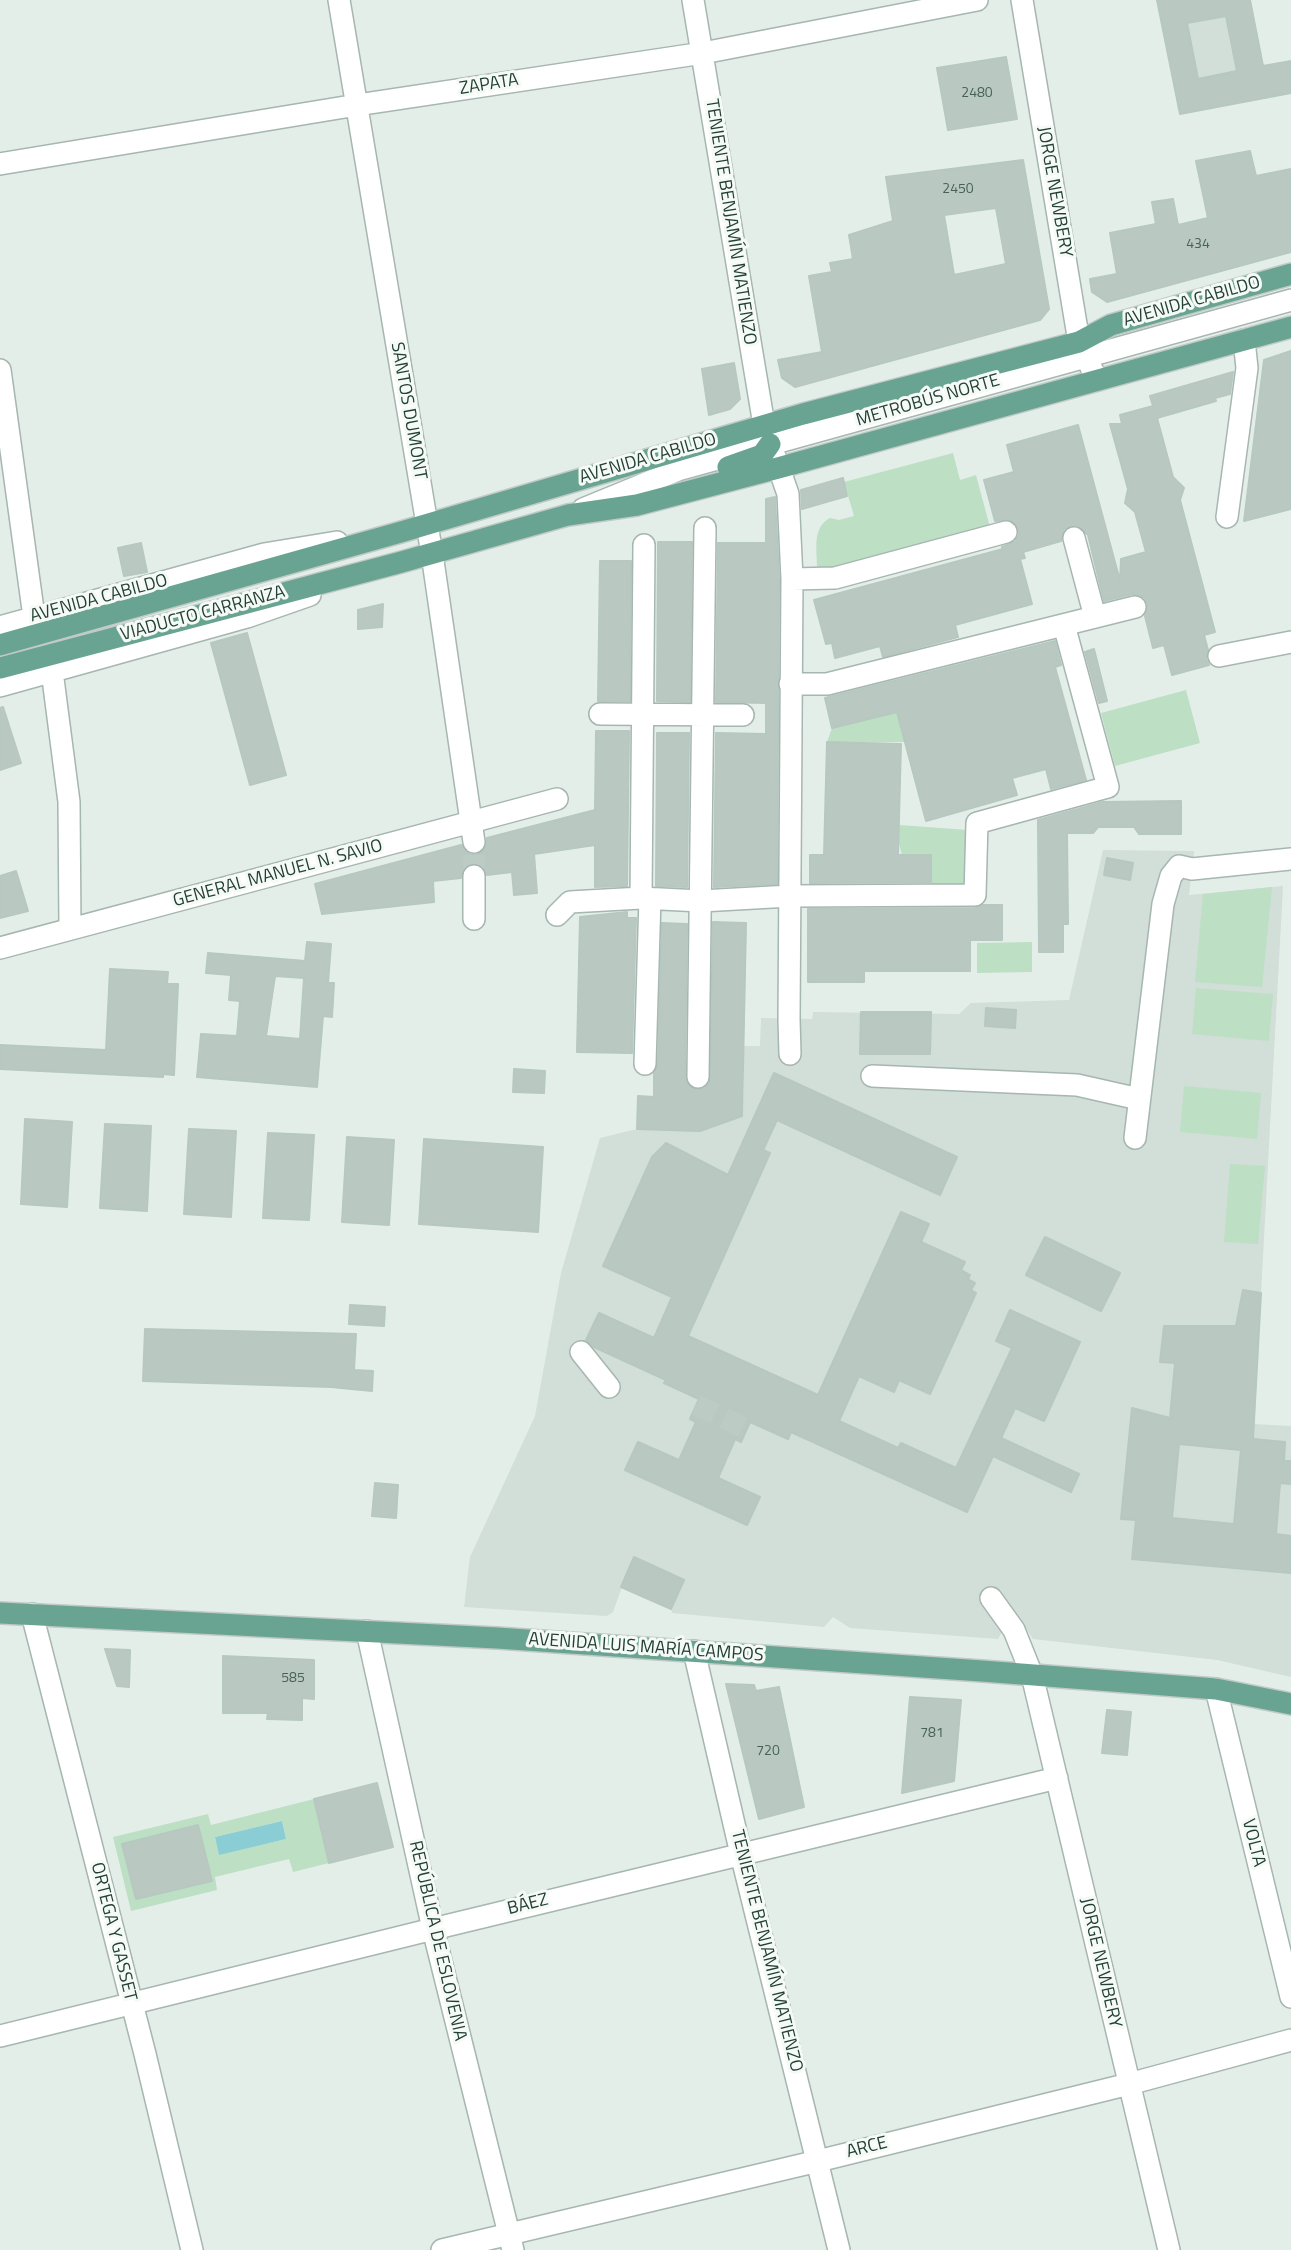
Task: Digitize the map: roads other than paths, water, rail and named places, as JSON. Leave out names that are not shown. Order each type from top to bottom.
[{"type":"main road","name":"AVENIDA CABILDO","points":[[401,532],[1083,349],[1111,325],[1291,274]]},
{"type":"main road","name":"AVENIDA CABILDO","points":[[402,562],[568,515],[638,505],[778,468],[1291,327]]},
{"type":"main road","points":[[568,515],[749,461],[762,455],[767,434]]},
{"type":"main road","name":"VIADUCTO CARRANZA","points":[[0,645],[401,532]]},
{"type":"main road","name":"VIADUCTO CARRANZA","points":[[0,668],[402,562]]},
{"type":"main road","name":"AVENIDA LUIS MARÍA CAMPOS","points":[[0,1613],[694,1651],[1216,1689],[1291,1704]]},
{"type":"street","name":"SANTOS DUMONT","points":[[339,0],[432,554],[472,832]]},
{"type":"street","name":"TENIENTE BENJAMÍN MATIENZO","points":[[693,0],[767,434],[788,494],[793,579],[790,684],[790,1054]]},
{"type":"street","name":"ZAPATA","points":[[0,164],[357,105],[702,53],[977,0]]},
{"type":"street","name":"JORGE NEWBERY","points":[[1022,0],[1083,349],[1097,380]]},
{"type":"street","points":[[1083,349],[1114,336],[1291,287]]},
{"type":"street","points":[[1083,349],[1291,300]]},
{"type":"street","points":[[1227,517],[1247,368],[1244,340]]},
{"type":"street","points":[[0,370],[34,617]]},
{"type":"street","points":[[698,1077],[705,528]]},
{"type":"street","name":"AVENIDA CABILDO","points":[[0,627],[264,554],[401,532]]},
{"type":"street","points":[[793,579],[835,578],[1006,532]]},
{"type":"street","points":[[1074,538],[1095,617]]},
{"type":"street","points":[[644,545],[645,1064]]},
{"type":"street","name":"AVENIDA CABILDO","points":[[0,686],[247,617],[402,562]]},
{"type":"street","points":[[790,684],[827,684],[1135,607]]},
{"type":"street","points":[[557,915],[570,902],[645,898],[701,901],[975,895],[977,822],[1108,787],[1064,625]]},
{"type":"street","points":[[1219,656],[1291,642]]},
{"type":"street","points":[[52,671],[69,802],[70,929]]},
{"type":"street","points":[[600,714],[743,715]]},
{"type":"street","name":"GENERAL MANUEL N. SAVIO","points":[[0,948],[472,832],[557,799]]},
{"type":"street","points":[[1135,1138],[1163,904],[1171,876],[1179,866],[1192,869],[1291,859]]},
{"type":"street","points":[[474,876],[474,919]]},
{"type":"street","points":[[872,1076],[1077,1085],[1139,1099]]},
{"type":"street","points":[[581,1352],[609,1387]]},
{"type":"street","name":"JORGE NEWBERY","points":[[991,1598],[1014,1630],[1032,1675],[1169,2250]]},
{"type":"street","name":"ORTEGA Y GASSET","points":[[32,1614],[192,2250]]},
{"type":"street","name":"REPÚBLICA DE ESLOVENIA","points":[[367,1631],[433,1928],[511,2242]]},
{"type":"street","name":"TENIENTE BENJAMÍN MATIENZO","points":[[694,1651],[839,2250]]},
{"type":"street","name":"VOLTA","points":[[1216,1689],[1291,1997]]},
{"type":"street","name":"BÁEZ","points":[[0,2036],[433,1928],[1056,1778]]},
{"type":"street","name":"ARCE","points":[[442,2250],[511,2242],[1291,2040]]},
{"type":"water","points":[[282,1821],[286,1839],[219,1855],[215,1837]]},
{"type":"tunnel","points":[[474,842],[474,876]]},
{"type":"tunnel","points":[[696,1405],[747,1429]]}]
